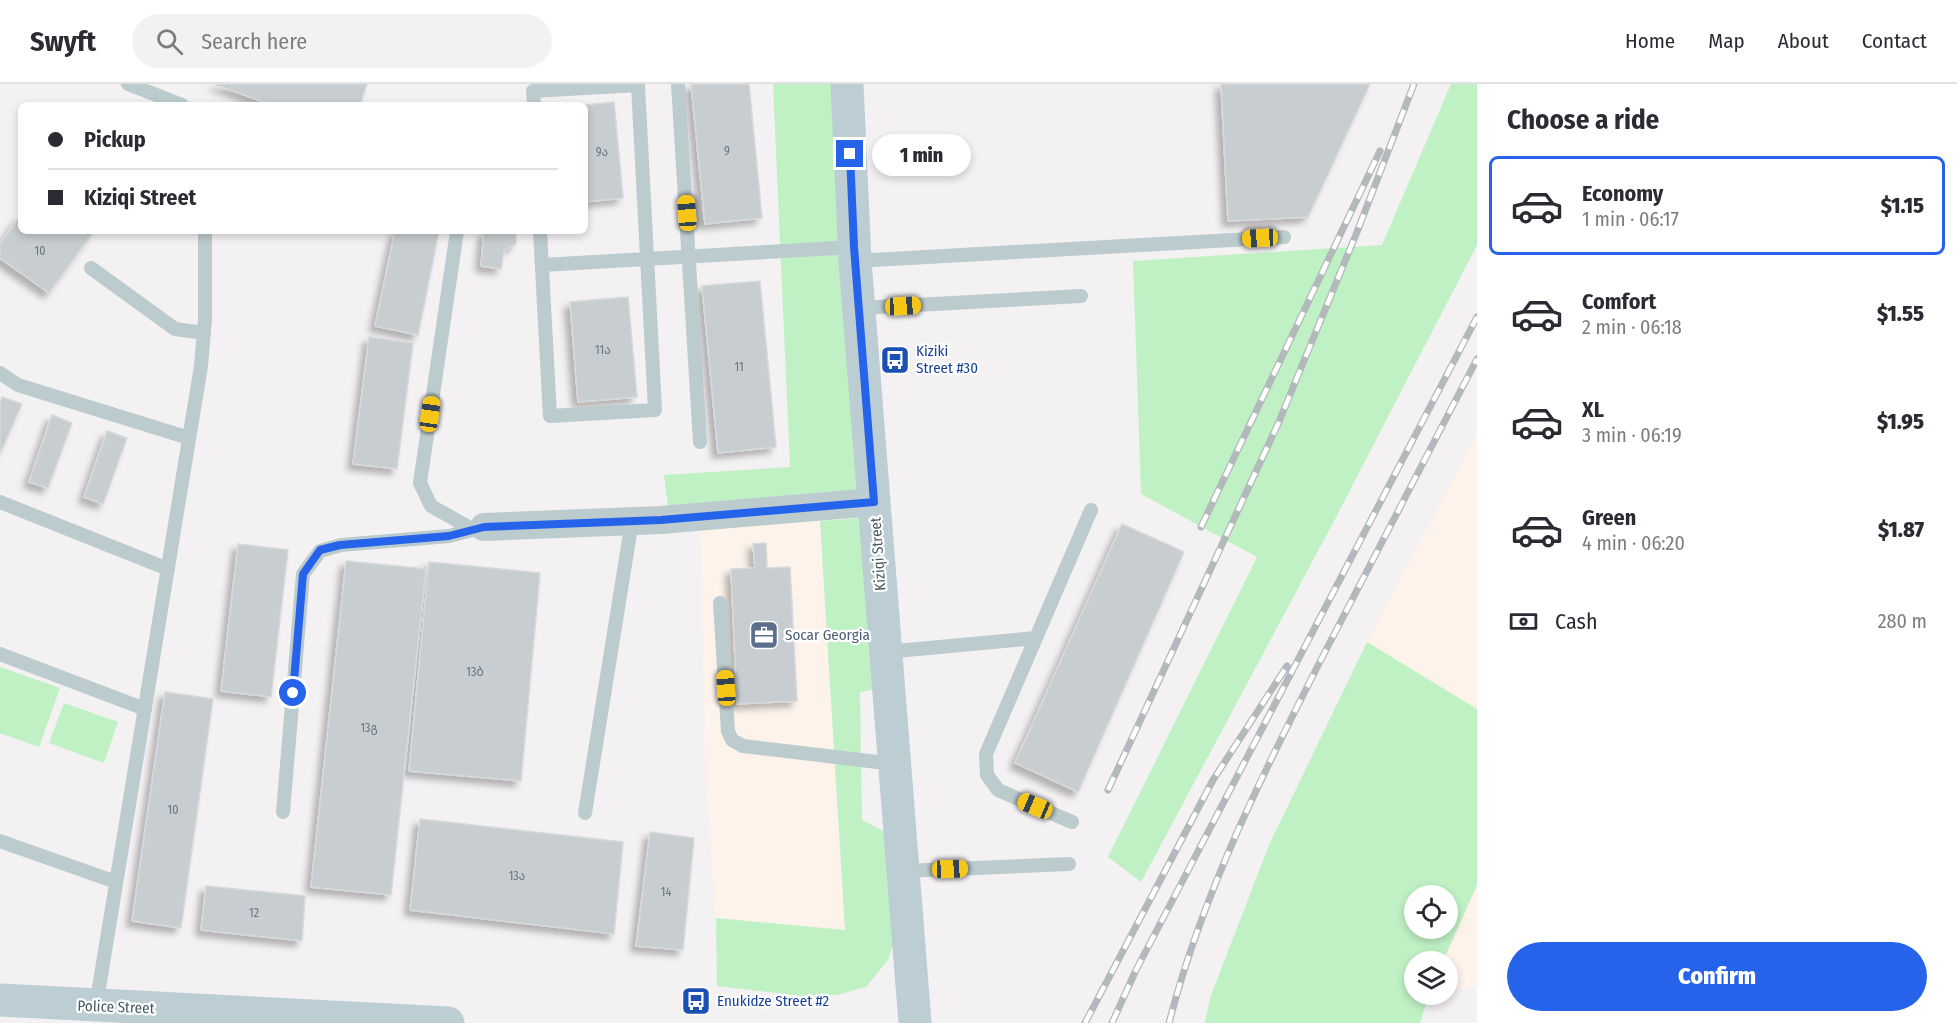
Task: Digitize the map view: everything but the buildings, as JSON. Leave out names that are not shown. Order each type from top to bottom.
[{"type":"street","name":"Kiziqi Street","points":[[847,84],[854,254],[915,1023]]},
{"type":"street","points":[[479,529],[632,521],[874,502]]},
{"type":"street","name":"Police Street","points":[[16,1009],[96,1006],[141,1015],[448,1023]]},
{"type":"lane","points":[[128,84],[174,102]]},
{"type":"lane","points":[[678,84],[700,442]]},
{"type":"lane","points":[[534,102],[533,91],[638,85],[655,410],[550,416],[540,234]]},
{"type":"lane","points":[[96,1006],[201,366],[204,333],[205,234]]},
{"type":"lane","points":[[457,234],[420,483],[431,506],[479,529]]},
{"type":"lane","points":[[542,265],[689,256],[854,254],[1284,237]]},
{"type":"lane","points":[[91,268],[175,328],[204,333]]},
{"type":"lane","points":[[859,308],[1081,296]]},
{"type":"lane","points":[[0,373],[18,385],[189,438]]},
{"type":"lane","points":[[0,502],[168,569]]},
{"type":"lane","points":[[1072,822],[998,790],[987,775],[986,754],[1091,510]]},
{"type":"lane","points":[[585,813],[632,521]]},
{"type":"lane","points":[[283,812],[303,574],[320,550],[340,545],[449,536],[479,529]]},
{"type":"lane","points":[[720,603],[728,731],[732,740],[743,746],[894,764]]},
{"type":"lane","points":[[885,652],[1036,638]]},
{"type":"lane","points":[[0,654],[145,709]]},
{"type":"lane","points":[[0,841],[117,882]]},
{"type":"lane","points":[[903,871],[1069,864]]},
{"type":"shaded area","points":[[1477,434],[1477,709],[1367,642]]},
{"type":"shaded area","points":[[820,521],[845,930],[716,918],[706,779],[700,526]]},
{"type":"shaded area","points":[[1477,885],[1477,986],[1458,989],[1458,951],[1448,951],[1453,939],[1458,939],[1458,928]]},
{"type":"green space","points":[[773,84],[837,84],[860,493],[668,507],[664,475],[790,467]]},
{"type":"green space","points":[[1451,84],[1477,84],[1477,245],[1334,521],[1141,882],[1108,857],[1257,557],[1141,494],[1133,261],[1382,245]]},
{"type":"green space","points":[[862,518],[877,689],[860,692],[862,820],[887,833],[896,936],[888,960],[866,987],[837,995],[801,996],[717,986],[716,918],[845,930],[820,521]]},
{"type":"green space","points":[[1367,642],[1477,709],[1477,885],[1458,927],[1458,885],[1404,885],[1404,939],[1453,939],[1447,951],[1404,951],[1404,1005],[1426,1005],[1420,1023],[1205,1023],[1210,998],[1269,845]]},
{"type":"green space","points":[[0,667],[60,688],[39,747],[0,733]]},
{"type":"green space","points":[[64,703],[118,722],[104,763],[49,743]]},
{"type":"railway","points":[[1108,790],[1278,424],[1357,232],[1414,84]]},
{"type":"railway","points":[[1201,527],[1380,151]]},
{"type":"railway","points":[[1112,1023],[1136,970],[1477,317]]},
{"type":"railway","points":[[1169,1023],[1199,926],[1259,785],[1327,648],[1477,359]]},
{"type":"railway","points":[[1085,1023],[1213,780],[1287,666]]},
{"type":"place","name":"Kiziki Street #30","points":[[895,360]]},
{"type":"place","name":"Socar Georgia","points":[[764,635]]},
{"type":"place","name":"Enukidze Street #2","points":[[696,1001]]},
{"type":"route","points":[[293,693],[303,574],[320,550],[340,545],[449,536],[484,527],[661,520],[874,502],[854,247],[850,154]]}]
